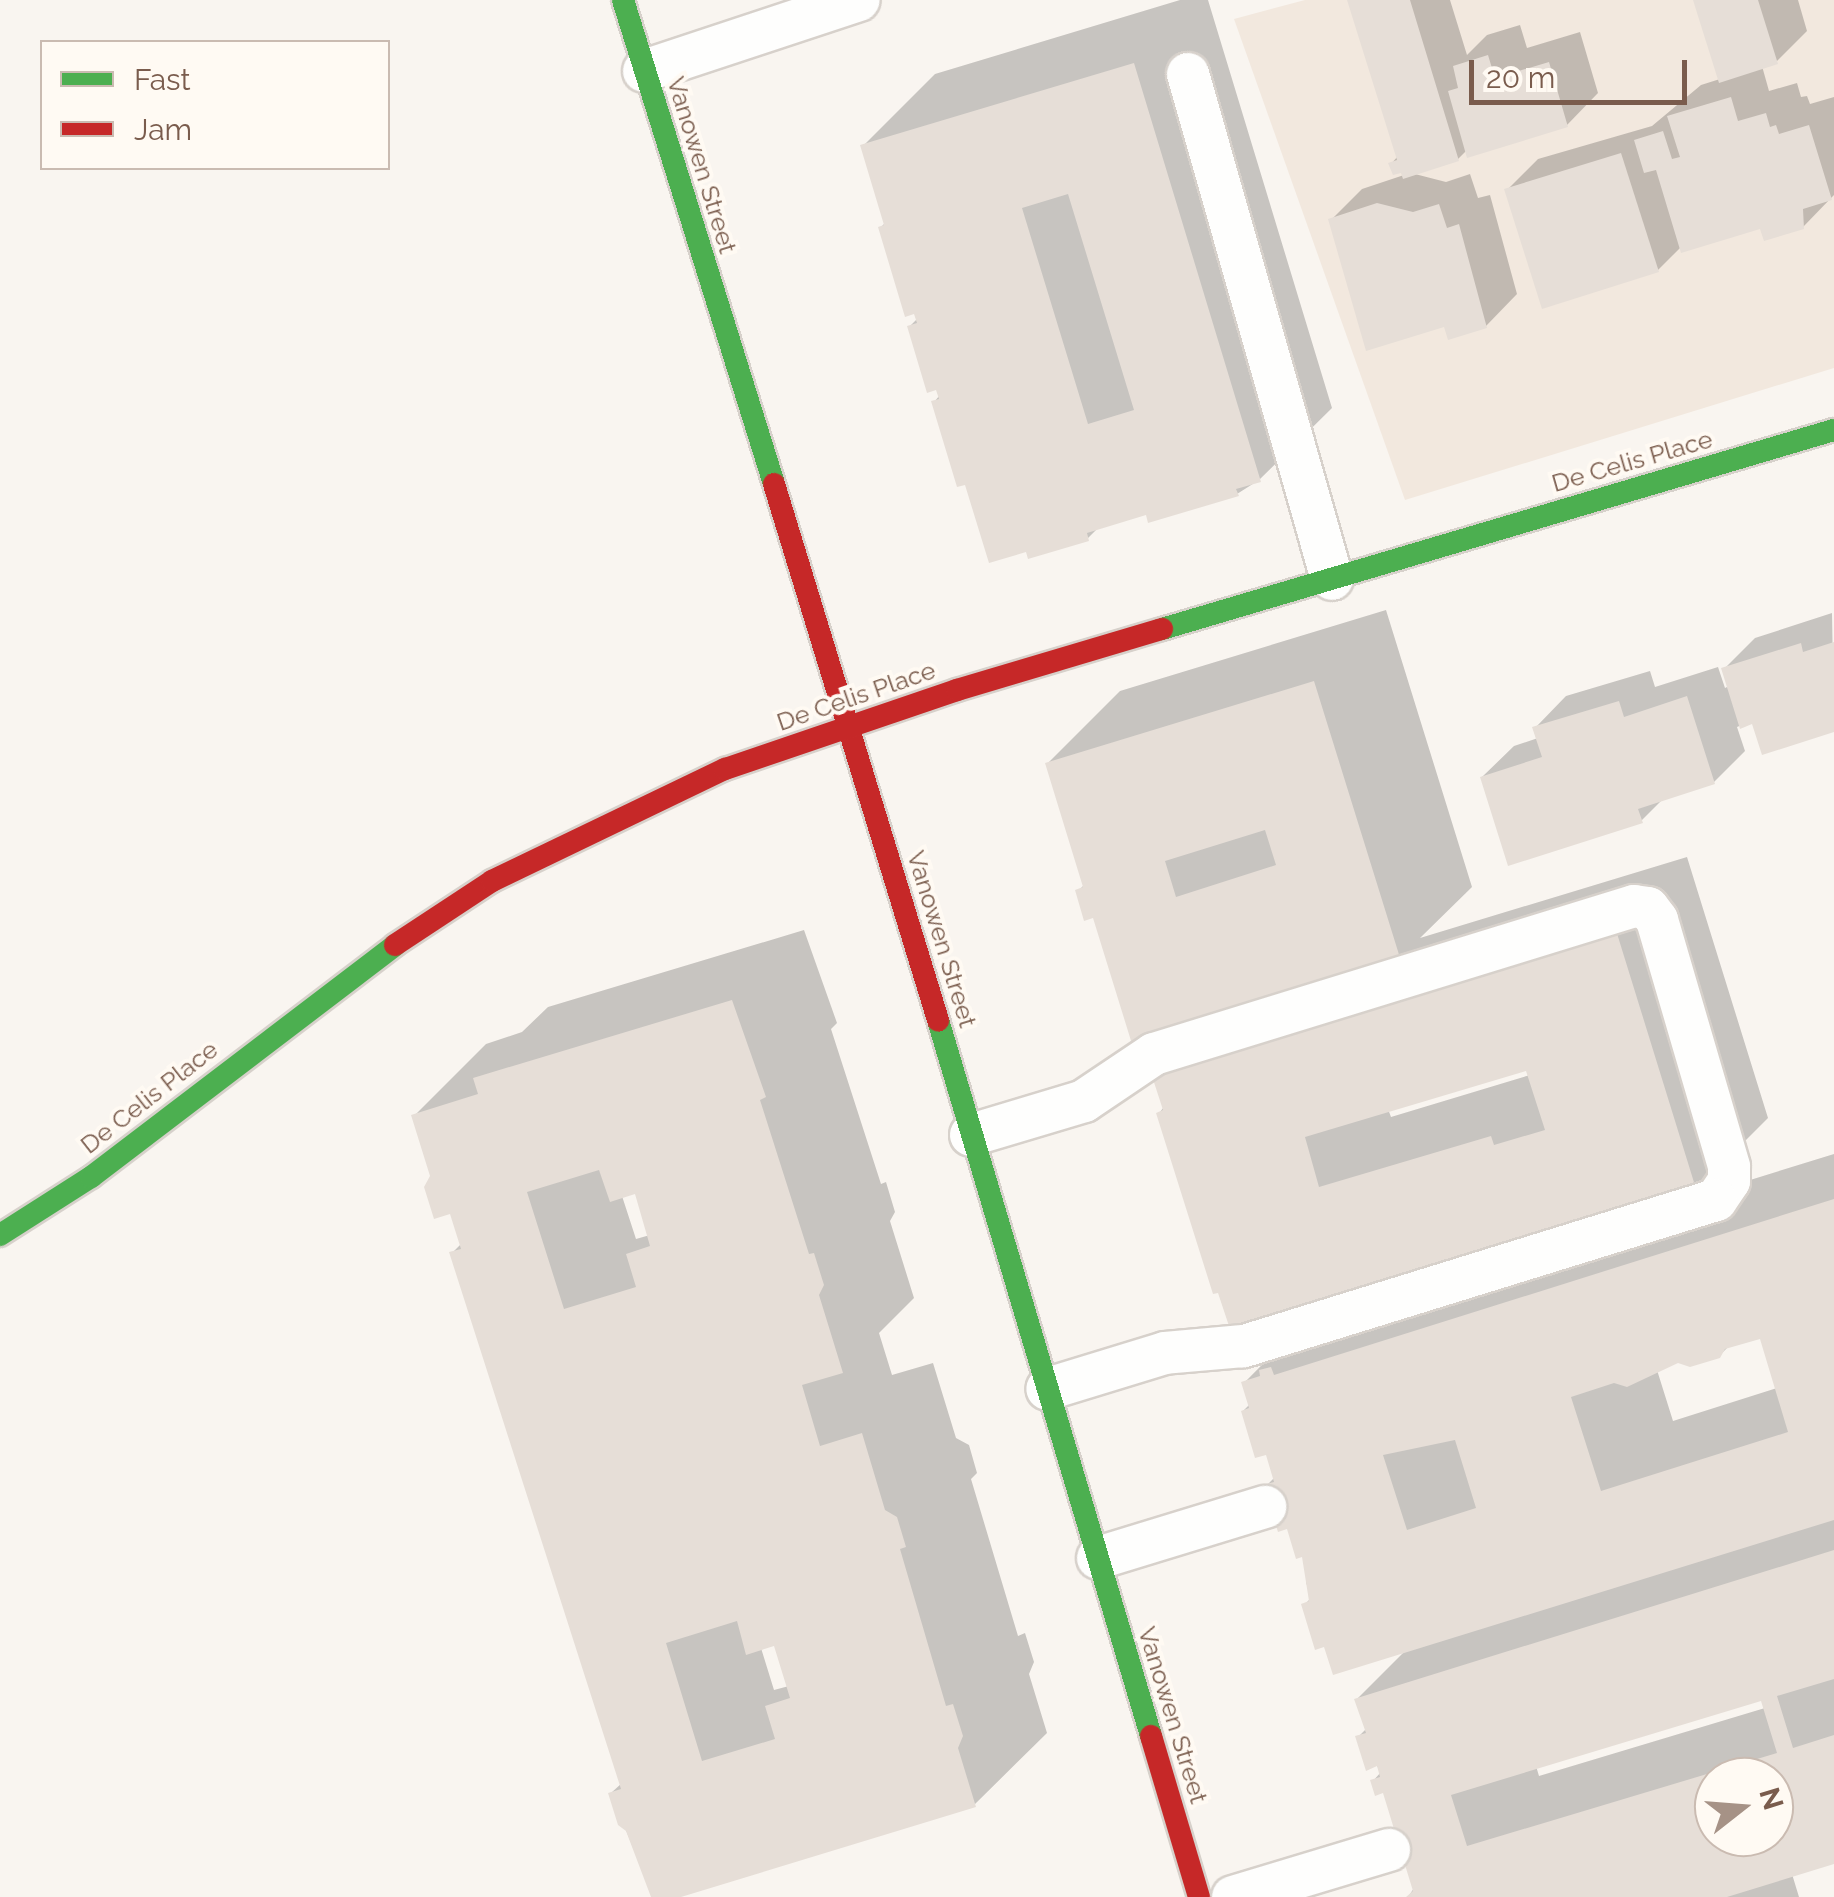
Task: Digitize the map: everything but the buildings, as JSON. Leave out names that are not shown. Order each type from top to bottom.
[{"type":"street","name":"Vanowen Street","points":[[623,0],[850,726],[1199,1897]]},
{"type":"street","name":"De Celis Place","points":[[0,1235],[91,1177],[352,974],[492,882],[726,769],[850,726],[1834,430]]},
{"type":"lane","points":[[644,71],[859,0]]},
{"type":"lane","points":[[1188,74],[1332,579]]},
{"type":"lane","points":[[971,1134],[1084,1101],[1154,1054],[1173,1048],[1634,906],[1648,908],[1657,920],[1729,1167],[1730,1182],[1716,1200],[1244,1346],[1165,1353],[1047,1389]]},
{"type":"lane","points":[[1098,1558],[1265,1507]]},
{"type":"lane","points":[[1234,1897],[1389,1850]]},
{"type":"shaded area","points":[[1305,0],[1834,0],[1834,368],[1405,500],[1234,19]]},
{"type":"traffic: fast","points":[[623,0],[774,484]]},
{"type":"traffic: fast","points":[[1162,629],[1834,430]]},
{"type":"traffic: fast","points":[[0,1235],[91,1177],[395,945]]},
{"type":"traffic: fast","points":[[938,1020],[1151,1736]]},
{"type":"traffic: jam","points":[[774,484],[938,1020]]},
{"type":"traffic: jam","points":[[395,945],[492,881],[725,769],[957,690],[1162,629]]},
{"type":"traffic: jam","points":[[1151,1736],[1199,1897]]}]
